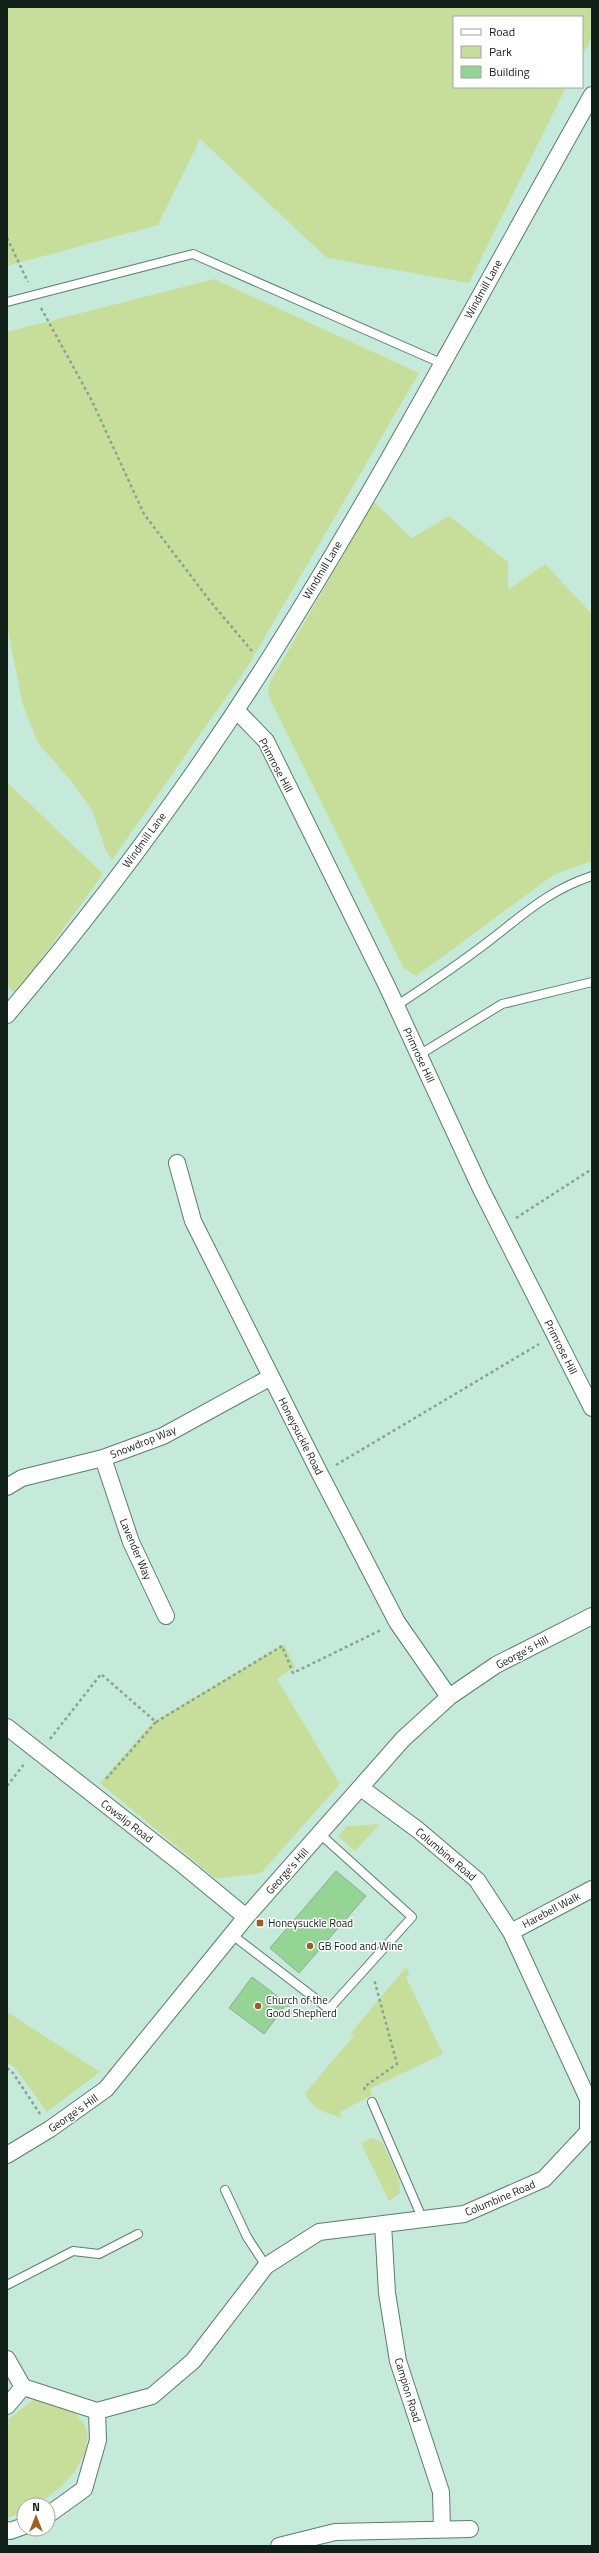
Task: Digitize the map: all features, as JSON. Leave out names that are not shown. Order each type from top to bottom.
[{"type":"street","name":"Windmill Lane","points":[[7,1016],[65,946],[200,763],[265,666],[365,497],[592,95]]},
{"type":"street","name":"Primrose Hill","points":[[236,710],[266,740],[396,1006],[501,1228],[592,1406]]},
{"type":"street","name":"Honeysuckle Road","points":[[177,1163],[193,1221],[320,1474],[397,1622],[449,1696]]},
{"type":"street","name":"Snowdrop Way","points":[[7,1487],[22,1478],[103,1458],[163,1436],[271,1377]]},
{"type":"street","name":"Lavender Way","points":[[103,1458],[131,1542],[166,1616]]},
{"type":"street","name":"George's Hill","points":[[7,2155],[50,2129],[106,2089],[231,1934],[402,1739],[449,1696],[496,1665],[592,1616]]},
{"type":"street","name":"Cowslip Road","points":[[7,1727],[246,1917]]},
{"type":"street","name":"Columbine Road","points":[[97,2411],[152,2396],[193,2361],[266,2266],[319,2232],[464,2214],[544,2179],[590,2133],[588,2099],[511,1932],[477,1880],[418,1830],[360,1788]]},
{"type":"street","name":"Harebell Walk","points":[[511,1932],[592,1889]]},
{"type":"street","name":"Campion Road","points":[[383,2224],[387,2293],[398,2361],[441,2492],[442,2529]]},
{"type":"street","points":[[7,2359],[23,2387],[97,2411],[98,2440],[84,2489],[56,2509]]},
{"type":"street","points":[[7,2406],[23,2387]]},
{"type":"street","points":[[279,2546],[335,2532],[470,2529]]},
{"type":"lane","points":[[7,302],[33,294],[193,254],[441,363]]},
{"type":"lane","points":[[396,1006],[454,967],[535,904],[567,884],[592,876]]},
{"type":"lane","points":[[419,1055],[502,1004],[592,982]]},
{"type":"lane","points":[[231,1934],[329,2009],[412,1917],[320,1834]]},
{"type":"lane","points":[[372,2102],[423,2220]]},
{"type":"lane","points":[[225,2190],[247,2237],[266,2266]]},
{"type":"lane","points":[[7,2285],[73,2250],[98,2254],[138,2234]]},
{"type":"path","points":[[7,238],[33,294],[92,401],[144,514],[210,601],[265,666]]},
{"type":"path","points":[[501,1228],[592,1169]]},
{"type":"path","points":[[320,1474],[555,1335]]},
{"type":"path","points":[[93,1794],[156,1722],[282,1646],[293,1673],[387,1627]]},
{"type":"path","points":[[39,1752],[101,1674],[156,1722]]},
{"type":"path","points":[[7,1786],[25,1763]]},
{"type":"path","points":[[370,1963],[397,2064],[364,2087],[372,2102]]},
{"type":"path","points":[[7,2068],[13,2073],[50,2129]]},
{"type":"green space","points":[[7,7],[592,7],[592,38],[583,54],[583,16],[453,16],[453,88],[566,88],[469,283],[327,258],[200,139],[158,225],[7,266]]},
{"type":"green space","points":[[214,279],[419,373],[248,666],[112,860],[106,851],[92,810],[73,783],[38,743],[23,705],[7,626],[7,332]]},
{"type":"green space","points":[[374,502],[412,538],[449,516],[508,562],[508,590],[545,564],[592,614],[592,861],[555,874],[416,976],[403,967],[268,695],[270,682]]},
{"type":"green space","points":[[7,782],[103,874],[16,994],[7,985]]},
{"type":"green space","points":[[284,1644],[295,1667],[277,1679],[340,1784],[261,1873],[216,1879],[100,1783],[153,1722]]},
{"type":"green space","points":[[380,1824],[355,1851],[338,1836],[347,1826]]},
{"type":"green space","points":[[406,1967],[410,1974],[406,1977],[443,2054],[370,2089],[372,2095],[340,2112],[342,2118],[315,2107],[305,2093],[354,2036],[350,2034]]},
{"type":"green space","points":[[7,2012],[100,2072],[47,2112],[16,2069],[7,2062]]},
{"type":"green space","points":[[371,2138],[382,2142],[399,2179],[400,2193],[389,2201],[361,2143]]},
{"type":"green space","points":[[34,2399],[72,2410],[83,2422],[88,2434],[85,2453],[74,2473],[63,2485],[47,2497],[16,2497],[16,2515],[7,2518],[7,2420]]},
{"type":"building","points":[[336,1871],[366,1896],[299,1973],[270,1948]]},
{"type":"building","name":"Church of the Good Shepherd","points":[[252,1977],[290,2006],[285,2006],[264,2034],[229,2008]]},
{"type":"place","name":"Honeysuckle Road","points":[[260,1923]]},
{"type":"place","name":"GB Food and Wine","points":[[310,1946]]},
{"type":"place","name":"Church of the Good Shepherd","points":[[258,2006]]}]
